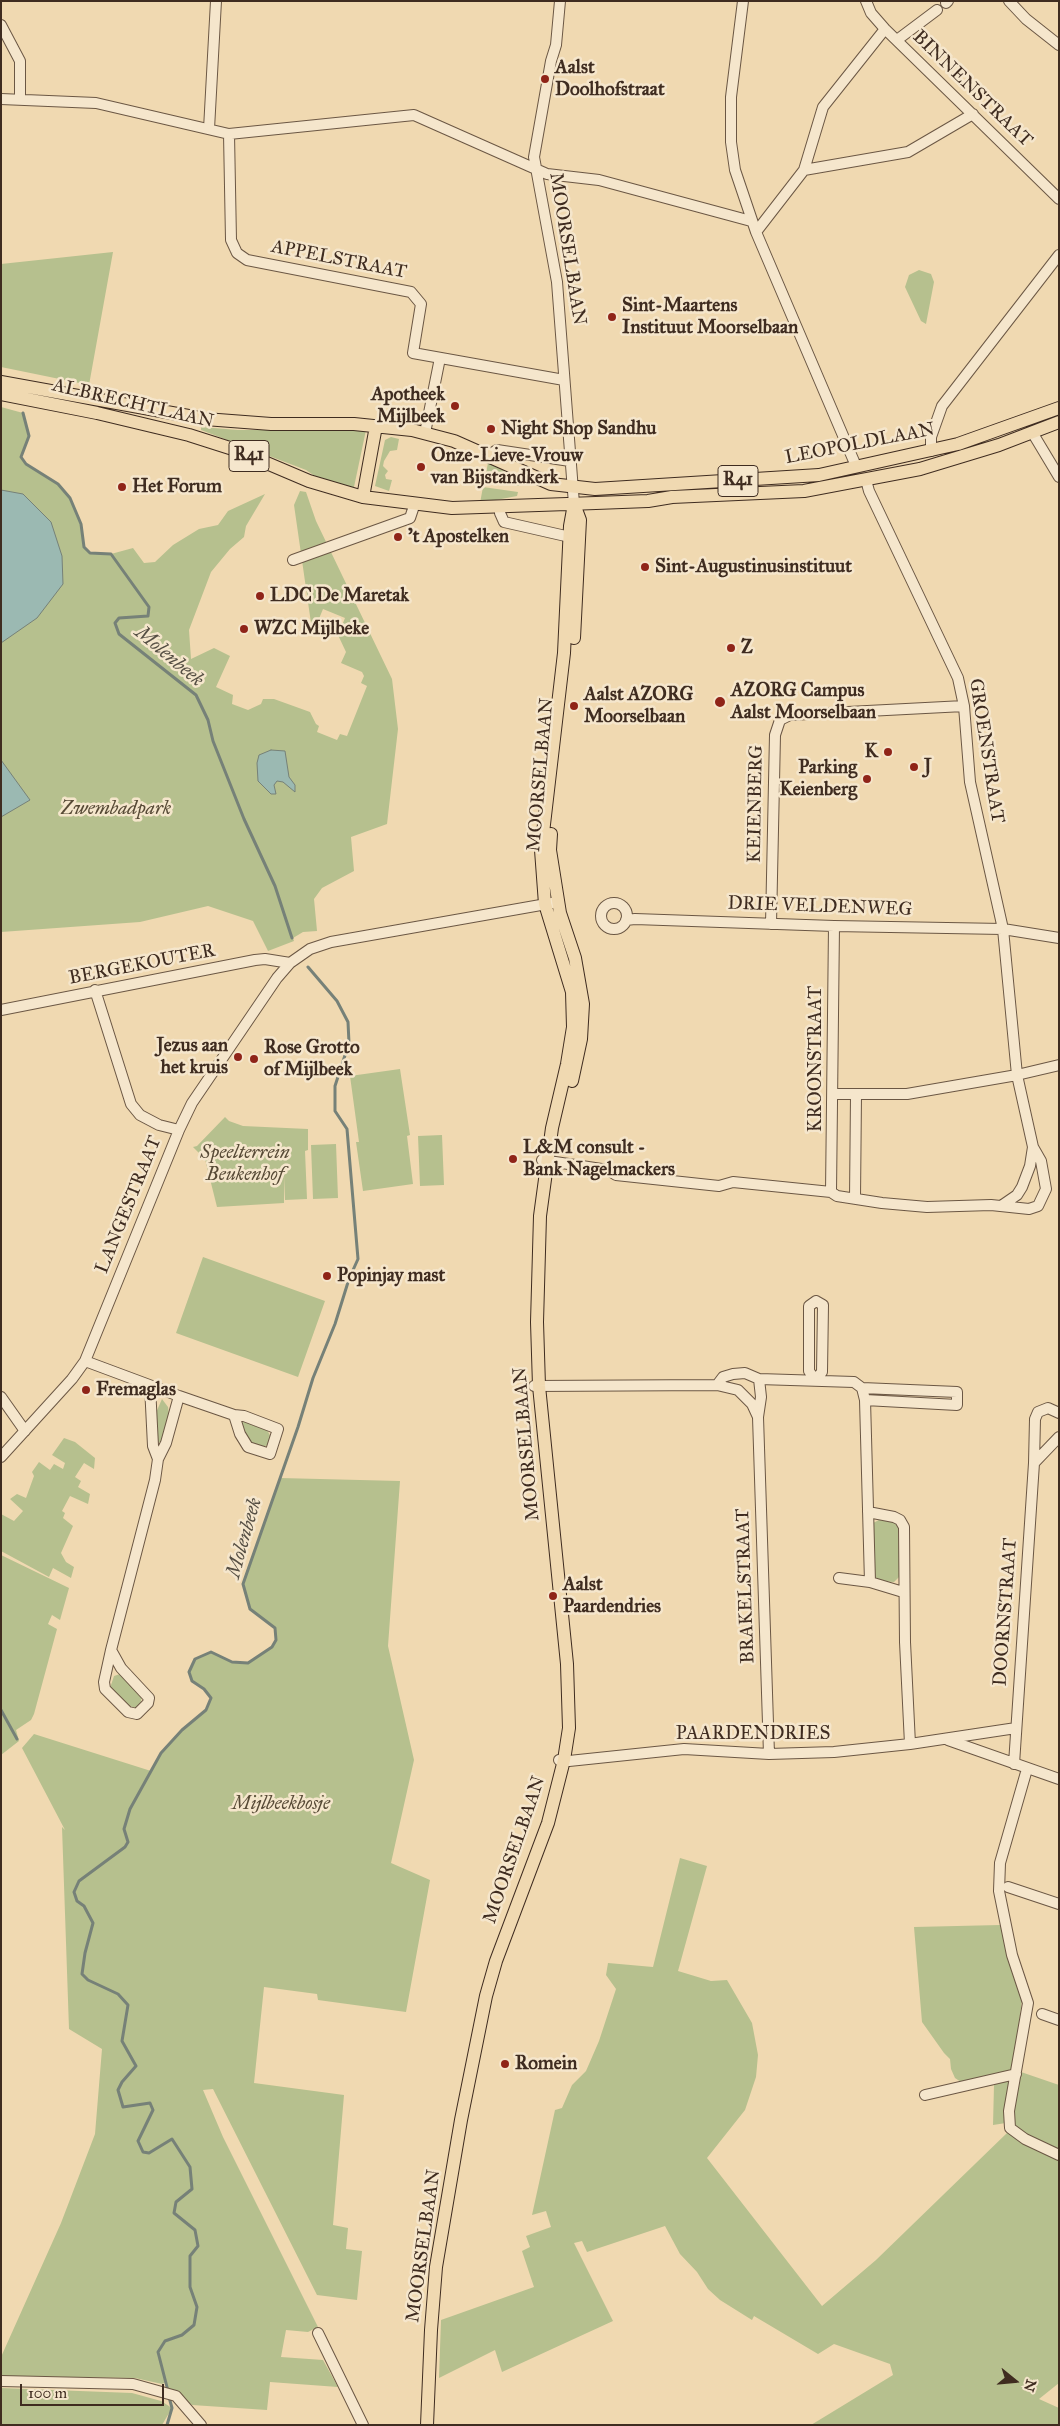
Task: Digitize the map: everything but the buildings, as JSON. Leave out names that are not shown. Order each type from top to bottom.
[{"type":"main road","name":"ALBRECHTLAAN","points":[[1,382],[205,419],[312,425],[376,426]]},
{"type":"main road","name":"ALBRECHTLAAN","points":[[1,394],[97,412],[188,435],[236,450],[309,481],[362,496]]},
{"type":"main road","name":"LEOPOLDLAAN","points":[[573,486],[595,488],[785,479],[819,475],[983,436],[1059,408]]},
{"type":"main road","name":"LEOPOLDLAAN","points":[[574,504],[708,495],[787,493],[866,480],[944,462],[1059,422]]},
{"type":"main road","name":"R41","points":[[376,426],[425,433],[454,442],[537,479],[552,484],[573,486]]},
{"type":"main road","points":[[362,496],[376,426]]},
{"type":"main road","name":"R41","points":[[362,496],[452,508],[500,508],[574,504]]},
{"type":"main road","name":"MOORSELBAAN","points":[[427,2425],[436,2268],[461,2120],[486,1996],[496,1961],[546,1830],[569,1728],[569,1688],[536,1386],[537,1254],[545,1161],[555,1128],[570,1050],[573,1007],[572,992],[541,850],[564,653],[570,537],[574,504]]},
{"type":"main road","name":"MOORSELBAAN","points":[[552,903],[550,850],[576,609],[580,520],[574,504]]},
{"type":"street","points":[[210,129],[216,1]]},
{"type":"street","name":"MOORSELBAAN","points":[[560,1],[556,45],[551,61],[534,157],[546,212],[557,282],[574,504]]},
{"type":"street","points":[[743,1],[734,64],[730,120],[735,170],[756,232],[856,466]]},
{"type":"street","name":"BINNENSTRAAT","points":[[866,1],[871,13],[885,29],[1059,199]]},
{"type":"street","points":[[1009,1],[1026,19],[1059,45]]},
{"type":"street","points":[[898,40],[937,10]]},
{"type":"street","points":[[1,25],[20,60],[20,99]]},
{"type":"street","points":[[756,232],[804,170],[823,107],[885,29]]},
{"type":"street","points":[[1,99],[96,103],[229,134],[414,115],[546,174],[599,180],[752,221]]},
{"type":"street","points":[[804,170],[908,152],[973,114]]},
{"type":"street","name":"APPELSTRAAT","points":[[229,134],[231,240],[237,253],[247,260],[412,292],[421,304],[413,353],[564,380]]},
{"type":"street","points":[[931,447],[936,419],[942,406],[1059,256]]},
{"type":"street","points":[[425,433],[440,358]]},
{"type":"street","points":[[1032,432],[1059,477]]},
{"type":"street","points":[[487,456],[497,450],[570,461]]},
{"type":"street","name":"GROENSTRAAT","points":[[545,1161],[608,1170],[616,1175],[719,1186],[733,1182],[831,1192],[837,1196],[927,1207],[1001,1206],[1029,1208],[1038,1206],[1042,1201],[1046,1183],[1040,1161],[1033,1147],[1016,1075],[1003,929],[973,797],[964,706],[958,678],[866,480]]},
{"type":"street","points":[[293,560],[410,518],[415,503]]},
{"type":"street","points":[[500,508],[504,522],[570,537]]},
{"type":"street","name":"KEIENBERG","points":[[771,924],[775,735],[780,720],[790,715],[964,706]]},
{"type":"street","name":"LANGESTRAAT","points":[[1,1458],[72,1379],[85,1360],[179,1130],[192,1103],[277,978],[290,963],[310,949],[331,942],[552,903]]},
{"type":"street","name":"DRIE VELDENWEG","points":[[629,918],[834,926],[1003,929]]},
{"type":"street","name":"KROONSTRAAT","points":[[831,1192],[834,926]]},
{"type":"street","points":[[1003,929],[1059,938]]},
{"type":"street","name":"BERGEKOUTER","points":[[1,1010],[96,990],[266,959],[290,963]]},
{"type":"street","points":[[96,990],[131,1104],[140,1115],[159,1125],[179,1130]]},
{"type":"street","points":[[833,1094],[907,1094],[1016,1075],[1059,1065]]},
{"type":"street","points":[[855,1198],[856,1095]]},
{"type":"street","points":[[1001,1206],[1017,1194],[1022,1186],[1030,1166],[1033,1147]]},
{"type":"street","points":[[816,1301],[823,1305],[822,1372],[815,1380],[809,1371],[810,1306],[816,1301]]},
{"type":"street","points":[[85,1360],[150,1386],[278,1429],[270,1454],[248,1447],[240,1434],[234,1415]]},
{"type":"street","name":"BRAKELSTRAAT","points":[[718,1385],[723,1377],[733,1374],[745,1373],[759,1379],[761,1397],[758,1418],[769,1754]]},
{"type":"street","points":[[759,1379],[854,1382],[862,1388],[957,1392],[957,1405],[865,1400]]},
{"type":"street","name":"BRAKELSTRAAT","points":[[536,1386],[718,1385],[730,1387],[745,1395],[752,1404],[758,1418]]},
{"type":"street","points":[[150,1386],[152,1446],[158,1459]]},
{"type":"street","points":[[862,1388],[865,1400],[870,1582]]},
{"type":"street","points":[[110,1650],[121,1668],[149,1698],[148,1703],[137,1714],[128,1712],[105,1689],[104,1682],[110,1650],[155,1480],[158,1459],[166,1443],[179,1396]]},
{"type":"street","points":[[1,1397],[25,1431]]},
{"type":"street","name":"DOORNSTRAAT","points":[[1014,1764],[1034,1463],[1035,1419],[1038,1412],[1048,1408],[1059,1413]]},
{"type":"street","points":[[1034,1463],[1059,1437]]},
{"type":"street","points":[[868,1512],[900,1520],[904,1527],[903,1592],[910,1744]]},
{"type":"street","points":[[839,1578],[870,1582],[903,1592]]},
{"type":"street","name":"PAARDENDRIES","points":[[561,1760],[684,1749],[769,1754],[834,1752],[947,1740],[1016,1728]]},
{"type":"street","name":"PAARDENDRIES","points":[[947,1740],[1059,1780]]},
{"type":"street","points":[[1028,1768],[1000,1863],[999,1891],[1008,1937],[1028,2003],[1009,2110],[1010,2128],[1026,2139],[1059,2155]]},
{"type":"street","points":[[1008,1887],[1059,1904]]},
{"type":"street","points":[[1042,2014],[1059,2020]]},
{"type":"street","points":[[926,2095],[1016,2074]]},
{"type":"street","points":[[318,2333],[363,2425]]},
{"type":"street","points":[[1,2381],[133,2384],[176,2396],[201,2425]]},
{"type":"green space","points":[[113,252],[89,385],[1,367],[1,264]]},
{"type":"green space","points":[[919,270],[931,274],[934,282],[926,324],[921,321],[905,287],[909,275]]},
{"type":"green space","name":"Zwembadpark","points":[[1,407],[23,413],[29,436],[22,457],[26,464],[58,484],[70,498],[81,524],[84,547],[90,553],[111,554],[133,548],[144,563],[155,562],[173,545],[199,529],[218,525],[228,511],[265,494],[246,526],[244,537],[230,549],[211,572],[189,630],[191,659],[214,648],[230,656],[216,687],[233,695],[232,704],[248,710],[261,704],[263,699],[274,699],[310,712],[319,726],[317,732],[337,740],[340,734],[347,736],[367,686],[361,683],[364,676],[362,672],[341,663],[346,652],[338,635],[345,618],[323,609],[316,626],[311,623],[294,505],[300,491],[306,492],[316,521],[392,679],[398,729],[387,824],[351,837],[354,871],[322,888],[314,899],[317,931],[303,932],[293,938],[294,941],[268,951],[253,921],[208,906],[140,922],[1,932]]},
{"type":"green space","points":[[201,427],[238,430],[366,430],[354,487],[344,492],[325,483],[306,470],[201,430]]},
{"type":"green space","points":[[391,437],[399,439],[397,450],[390,451],[383,466],[388,471],[385,475],[386,479],[392,480],[389,491],[375,486],[385,440]]},
{"type":"green space","points":[[488,463],[521,479],[519,486],[485,478]]},
{"type":"green space","points":[[483,487],[518,492],[517,496],[480,503]]},
{"type":"green space","points":[[400,1069],[410,1135],[407,1136],[413,1184],[363,1191],[356,1142],[359,1142],[350,1076]]},
{"type":"green space","name":"Speelterrein Beukenhof","points":[[225,1117],[229,1121],[243,1126],[308,1129],[308,1150],[305,1151],[307,1199],[285,1200],[284,1176],[284,1203],[217,1207],[205,1159],[193,1147],[197,1146]]},
{"type":"green space","points":[[442,1135],[444,1185],[420,1186],[418,1136]]},
{"type":"green space","points":[[336,1144],[338,1198],[313,1199],[311,1145]]},
{"type":"green space","points":[[203,1257],[325,1301],[298,1377],[176,1333]]},
{"type":"green space","points":[[162,1399],[168,1407],[169,1415],[163,1440],[158,1443],[155,1415]]},
{"type":"green space","points":[[241,1419],[267,1430],[271,1437],[268,1445],[262,1447],[250,1444],[240,1423]]},
{"type":"green space","points":[[64,1438],[75,1442],[95,1458],[94,1469],[84,1463],[75,1477],[81,1481],[78,1487],[90,1494],[88,1504],[70,1496],[62,1511],[65,1513],[63,1518],[73,1526],[61,1553],[66,1562],[74,1567],[71,1578],[53,1568],[49,1577],[1,1551],[1,1514],[14,1521],[23,1511],[10,1499],[17,1494],[26,1498],[34,1476],[32,1472],[39,1462],[50,1470],[54,1464],[63,1469],[65,1463],[52,1455]]},
{"type":"green space","name":"Mijlbeekbosje","points":[[280,1478],[400,1481],[388,1646],[414,1760],[391,1863],[430,1880],[406,2012],[318,2000],[317,1994],[264,1987],[254,2083],[344,2095],[333,2225],[348,2228],[346,2249],[362,2251],[357,2300],[317,2295],[213,2089],[203,2090],[223,2137],[318,2327],[308,2332],[286,2330],[281,2357],[323,2360],[338,2387],[270,2382],[267,2410],[192,2405],[166,2388],[166,2382],[162,2384],[135,2378],[1,2376],[1,2357],[61,2223],[95,2134],[102,2049],[69,2029],[62,1827],[65,1830],[22,1748],[34,1734],[151,1771],[161,1753],[182,1730],[206,1710],[211,1697],[204,1689],[192,1681],[189,1672],[195,1659],[211,1652],[232,1662],[248,1663],[272,1647],[276,1640],[275,1628],[250,1609],[243,1584]]},
{"type":"green space","points":[[879,1520],[893,1522],[898,1526],[900,1576],[894,1582],[879,1581],[874,1576],[873,1523]]},
{"type":"green space","points":[[1,1555],[69,1588],[60,1620],[52,1615],[48,1624],[57,1629],[34,1714],[31,1720],[16,1730],[19,1741],[1,1755]]},
{"type":"green space","points":[[120,1674],[142,1695],[140,1707],[135,1708],[127,1705],[110,1688],[114,1676]]},
{"type":"green space","points":[[680,1858],[707,1866],[678,1971],[711,1981],[727,1980],[752,2023],[758,2055],[756,2077],[745,2110],[707,2158],[822,2306],[876,2260],[1008,2132],[1015,2138],[1059,2160],[1059,2383],[1039,2399],[1059,2408],[1059,2425],[811,2425],[893,2375],[890,2364],[834,2344],[818,2354],[754,2316],[752,2320],[720,2300],[708,2289],[697,2272],[680,2254],[665,2226],[587,2252],[582,2241],[574,2243],[613,2321],[502,2372],[495,2350],[439,2378],[441,2320],[534,2287],[522,2251],[530,2247],[526,2236],[551,2227],[546,2211],[532,2215],[555,2110],[562,2108],[572,2085],[586,2071],[599,2041],[616,1989],[606,1975],[608,1963],[653,1967]]},
{"type":"green space","points":[[1000,1925],[1022,2000],[1006,2123],[993,2125],[994,2085],[978,2088],[975,2085],[964,2084],[955,2078],[951,2069],[950,2059],[922,2022],[914,1927]]},
{"type":"green space","points":[[1021,2072],[1059,2085],[1059,2152],[1024,2135],[1014,2126],[1014,2106]]},
{"type":"green space","points":[[1,2388],[132,2393],[161,2401],[172,2408],[162,2425],[1,2425]]},
{"type":"water","points":[[1,490],[23,494],[51,522],[62,556],[63,584],[37,618],[1,643]]},
{"type":"water","points":[[271,750],[285,751],[289,777],[295,785],[295,792],[283,782],[277,781],[274,785],[276,794],[271,794],[258,781],[257,763],[259,755]]},
{"type":"water","points":[[1,760],[30,800],[1,817]]},
{"type":"waterway","name":"Molenbeek","points":[[23,413],[29,436],[21,457],[26,464],[58,484],[70,498],[81,524],[84,547],[90,553],[111,554],[149,607],[148,616],[119,618],[115,623],[119,634],[196,695],[208,720],[213,741],[244,819],[275,886],[292,938]]},
{"type":"waterway","name":"Molenbeek","points":[[168,2391],[158,2352],[165,2341],[182,2335],[194,2325],[197,2307],[190,2287],[190,2256],[198,2246],[195,2230],[174,2213],[176,2202],[192,2189],[190,2167],[172,2139],[149,2153],[143,2152],[138,2141],[153,2110],[150,2103],[123,2107],[118,2090],[122,2082],[136,2066],[122,2041],[128,2005],[118,1994],[88,1980],[82,1974],[93,1923],[84,1906],[77,1901],[74,1892],[79,1881],[125,1847],[128,1842],[124,1829],[130,1809],[161,1753],[182,1730],[206,1710],[211,1698],[204,1689],[192,1681],[189,1672],[195,1659],[211,1652],[232,1662],[248,1663],[272,1647],[276,1640],[275,1628],[250,1609],[243,1584],[298,1427],[313,1378],[358,1259],[347,1129],[335,1111],[335,1086],[349,1043],[348,1022],[337,1001],[308,967]]},
{"type":"waterway","points":[[1,1710],[17,1739]]},
{"type":"waterway","name":"Molenbeek","points":[[167,2425],[172,2408],[169,2397]]},
{"type":"place","name":"Aalst Doolhofstraat","points":[[545,79]]},
{"type":"place","name":"Sint-Maartens Instituut Moorselbaan","points":[[612,317]]},
{"type":"place","name":"Apotheek Mijlbeek","points":[[455,406]]},
{"type":"place","name":"Night Shop Sandhu","points":[[491,429]]},
{"type":"place","name":"Onze-Lieve-Vrouw van Bijstandkerk","points":[[421,467]]},
{"type":"place","name":"Het Forum","points":[[122,487]]},
{"type":"place","name":"’t Apostelken","points":[[398,537]]},
{"type":"place","name":"Sint-Augustinusinstituut","points":[[645,567]]},
{"type":"place","name":"LDC De Maretak","points":[[260,596]]},
{"type":"place","name":"WZC Mijlbeke","points":[[244,629]]},
{"type":"place","name":"Z","points":[[731,648]]},
{"type":"place","name":"AZORG Campus Aalst Moorselbaan","points":[[720,702]]},
{"type":"place","name":"Aalst AZORG Moorselbaan","points":[[574,706]]},
{"type":"place","name":"K","points":[[888,752]]},
{"type":"place","name":"J","points":[[914,767]]},
{"type":"place","name":"Parking Keienberg","points":[[867,779]]},
{"type":"place","name":"Jezus aan het kruis","points":[[238,1057]]},
{"type":"place","name":"Rose Grotto of Mijlbeek","points":[[254,1059]]},
{"type":"place","name":"L&M consult - Bank Nagelmackers","points":[[513,1159]]},
{"type":"place","name":"Popinjay mast","points":[[327,1276]]},
{"type":"place","name":"Fremaglas","points":[[86,1390]]},
{"type":"place","name":"Aalst Paardendries","points":[[553,1596]]},
{"type":"place","name":"Romein","points":[[505,2064]]}]
